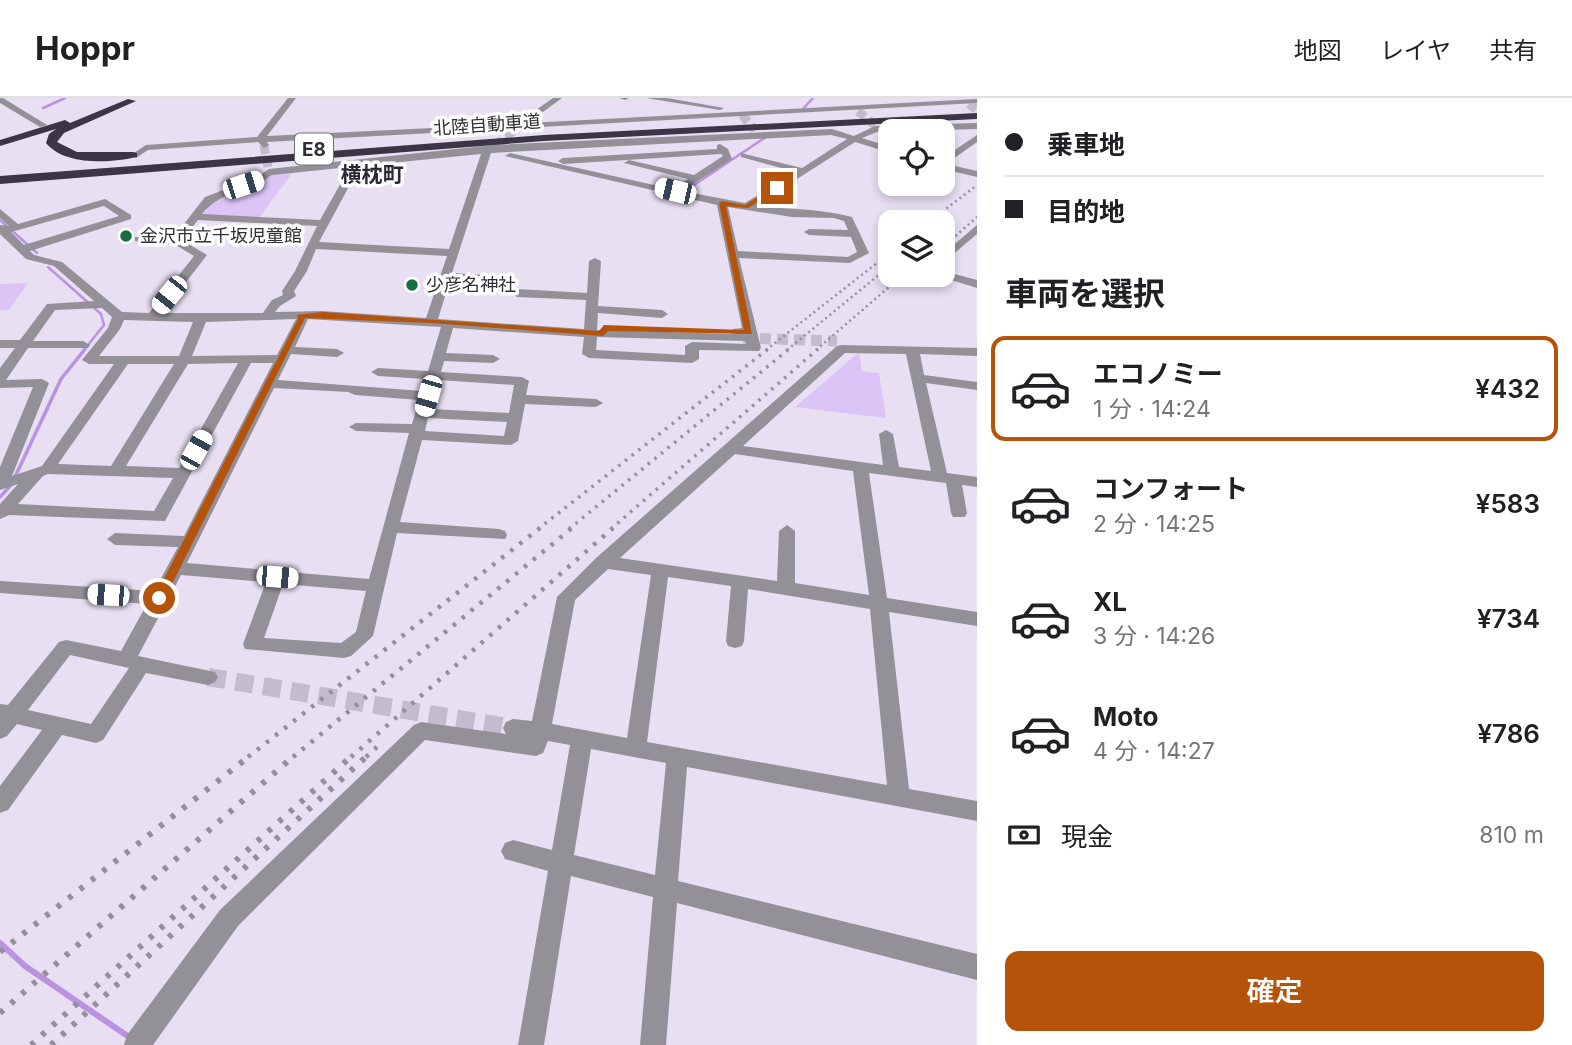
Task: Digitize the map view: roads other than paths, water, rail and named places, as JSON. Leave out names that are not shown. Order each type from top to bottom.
[{"type":"highway","points":[[0,138],[132,99]]},
{"type":"highway","points":[[0,144],[132,99]]},
{"type":"highway","points":[[132,99],[60,131],[53,136],[51,143],[58,150],[77,155],[136,155],[629,129]]},
{"type":"highway","name":"北陸自動車道","points":[[1,179],[345,147],[973,107]]},
{"type":"highway","name":"北陸自動車道","points":[[1,179],[176,176],[544,138],[973,107]]},
{"type":"highway","points":[[1,179],[136,155]]},
{"type":"street","points":[[263,143],[261,138],[292,98]]},
{"type":"street","points":[[515,129],[558,98]]},
{"type":"street","points":[[650,98],[742,112],[741,115],[856,110],[921,100],[973,107]]},
{"type":"street","points":[[0,100],[43,125]]},
{"type":"street","points":[[766,113],[775,104]]},
{"type":"street","points":[[136,155],[146,148],[208,142],[263,143],[515,129],[731,115],[742,112]]},
{"type":"street","points":[[955,127],[977,126]]},
{"type":"street","points":[[746,207],[784,179],[804,171],[878,127]]},
{"type":"street","points":[[176,241],[216,194],[260,179],[268,170],[356,164],[491,149],[757,132],[832,132],[878,146]]},
{"type":"street","points":[[675,191],[729,157],[710,137]]},
{"type":"street","points":[[956,141],[973,141]]},
{"type":"street","points":[[955,155],[973,141]]},
{"type":"street","points":[[491,149],[722,203],[792,214],[835,215],[848,219],[863,253],[856,259],[734,254]]},
{"type":"street","points":[[431,321],[491,149]]},
{"type":"street","points":[[539,162],[725,151]]},
{"type":"street","points":[[744,155],[804,171]]},
{"type":"street","points":[[612,158],[697,178]]},
{"type":"street","points":[[266,317],[275,303],[290,296],[288,291],[292,281],[301,271],[311,246],[356,164]]},
{"type":"street","points":[[955,168],[977,174]]},
{"type":"street","points":[[765,195],[777,198]]},
{"type":"street","points":[[7,231],[105,202],[127,217],[24,246]]},
{"type":"street","points":[[789,202],[824,212]]},
{"type":"street","points":[[595,261],[592,303],[596,333],[589,354],[692,359],[692,346],[754,348],[746,335],[734,254],[722,203]]},
{"type":"street","points":[[0,212],[7,231],[36,260],[58,264],[95,304],[119,316],[201,318],[322,315],[596,333],[746,335]]},
{"type":"street","points":[[195,217],[324,223]]},
{"type":"street","points":[[955,249],[977,228]]},
{"type":"street","points":[[809,232],[855,234]]},
{"type":"street","points":[[139,239],[176,241],[201,255],[153,316]]},
{"type":"street","points":[[311,246],[454,253]]},
{"type":"street","points":[[446,276],[504,280]]},
{"type":"street","points":[[955,278],[977,284]]},
{"type":"street","points":[[517,293],[662,314]]},
{"type":"street","points":[[0,378],[51,307],[95,304]]},
{"type":"street","points":[[119,316],[114,329],[89,360],[247,359],[284,354],[337,353]]},
{"type":"street","points":[[4,719],[57,725],[96,734],[134,662],[159,598],[302,319],[300,316]]},
{"type":"street","points":[[116,471],[184,359],[201,318]]},
{"type":"street","points":[[277,577],[252,644],[344,651],[365,636],[390,527],[448,323]]},
{"type":"street","points":[[837,341],[977,349]]},
{"type":"street","points":[[0,344],[83,345]]},
{"type":"street","points":[[137,1045],[229,918],[421,732],[536,747],[566,597],[842,349],[977,349]]},
{"type":"street","points":[[912,350],[946,477],[959,513]]},
{"type":"street","points":[[438,358],[493,359]]},
{"type":"street","points":[[124,360],[20,478],[2,512],[159,517],[247,359]]},
{"type":"street","points":[[356,426],[511,441],[522,381],[377,372]]},
{"type":"street","points":[[918,378],[977,386]]},
{"type":"street","points":[[0,384],[42,383],[20,478]]},
{"type":"street","points":[[268,384],[428,396]]},
{"type":"street","points":[[519,398],[596,403]]},
{"type":"street","points":[[422,413],[515,418]]},
{"type":"street","points":[[886,434],[892,471]]},
{"type":"street","points":[[731,448],[748,453],[977,482]]},
{"type":"street","points":[[860,467],[879,605],[899,796]]},
{"type":"street","points":[[20,478],[116,471],[183,473]]},
{"type":"street","points":[[390,527],[499,535]]},
{"type":"street","points":[[786,589],[787,531]]},
{"type":"street","points":[[116,539],[189,542]]},
{"type":"street","points":[[602,562],[977,619]]},
{"type":"street","points":[[176,568],[376,586]]},
{"type":"street","points":[[636,750],[660,570]]},
{"type":"street","points":[[736,641],[740,581]]},
{"type":"street","points":[[2,590],[159,598]]},
{"type":"street","points":[[4,719],[66,647],[208,677]]},
{"type":"street","points":[[0,803],[57,725]]},
{"type":"street","points":[[513,728],[977,811]]},
{"type":"street","points":[[531,1045],[582,739]]},
{"type":"street","points":[[653,1045],[677,757]]},
{"type":"street","points":[[513,851],[977,967]]},
{"type":"waterway","points":[[43,108],[65,98]]},
{"type":"waterway","points":[[802,110],[813,98]]},
{"type":"waterway","points":[[685,191],[766,137]]},
{"type":"waterway","points":[[0,220],[37,253]]},
{"type":"waterway","points":[[48,267],[101,314],[104,325],[84,350]]},
{"type":"waterway","points":[[15,477],[61,379],[85,349]]},
{"type":"waterway","points":[[0,497],[11,485]]},
{"type":"waterway","points":[[0,943],[25,966],[129,1037]]},
{"type":"tunnel","points":[[969,104],[977,110]]},
{"type":"tunnel","points":[[858,111],[876,126]]},
{"type":"tunnel","points":[[742,115],[755,130]]},
{"type":"tunnel","points":[[496,146],[513,131]]},
{"type":"tunnel","points":[[264,145],[268,167]]},
{"type":"tunnel","points":[[743,338],[837,341]]},
{"type":"tunnel","points":[[208,677],[513,728]]},
{"type":"railway","points":[[945,210],[977,185]]},
{"type":"railway","points":[[955,236],[977,217]]},
{"type":"railway","points":[[766,350],[878,262]]},
{"type":"railway","points":[[787,350],[878,276]]},
{"type":"railway","points":[[816,350],[889,287]]},
{"type":"railway","points":[[538,529],[768,349]]},
{"type":"railway","points":[[569,529],[789,349]]},
{"type":"railway","points":[[611,529],[818,349]]},
{"type":"railway","points":[[248,757],[540,528]]},
{"type":"railway","points":[[293,757],[572,528]]},
{"type":"railway","points":[[351,757],[613,528]]},
{"type":"railway","points":[[366,757],[377,747]]},
{"type":"railway","points":[[0,952],[251,755]]},
{"type":"railway","points":[[0,1013],[295,755]]},
{"type":"railway","points":[[31,1045],[353,755]]},
{"type":"railway","points":[[51,1045],[368,755]]},
{"type":"place","name":"金沢市立千坂児童館","points":[[126,236]]},
{"type":"place","name":"少彦名神社","points":[[412,285]]},
{"type":"district","name":"横枕町","points":[[372,175]]}]
